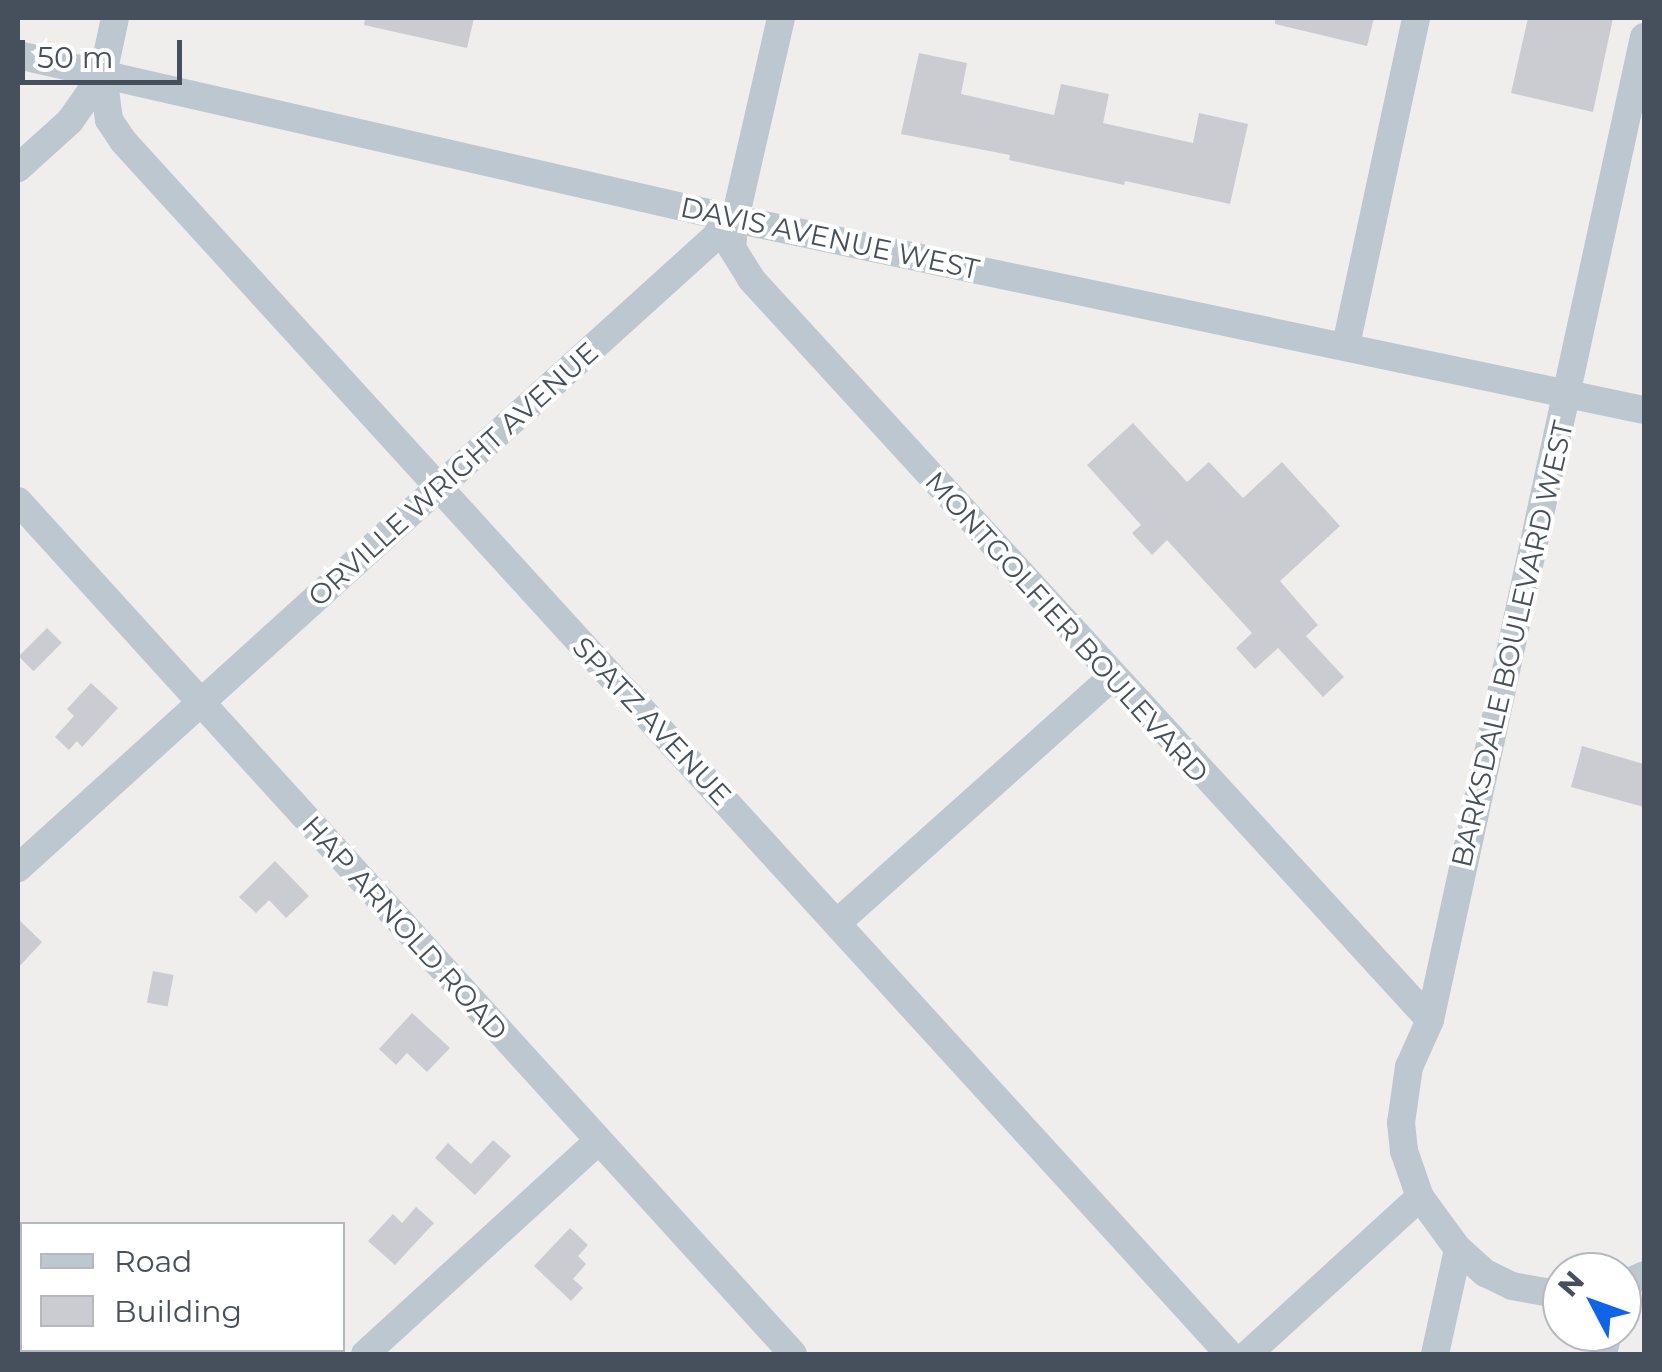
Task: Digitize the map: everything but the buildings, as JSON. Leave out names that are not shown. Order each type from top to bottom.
[{"type":"street","points":[[18,168],[70,120],[102,74],[115,18]]},
{"type":"street","points":[[736,219],[780,18]]},
{"type":"street","points":[[1346,345],[1416,18]]},
{"type":"street","name":"BARKSDALE BOULEVARD WEST","points":[[1542,1291],[1512,1286],[1484,1272],[1454,1244],[1420,1197],[1404,1150],[1401,1123],[1409,1068],[1430,1020],[1644,37]]},
{"type":"street","name":"DAVIS AVENUE WEST","points":[[18,55],[736,219],[1644,410]]},
{"type":"street","name":"SPATZ AVENUE","points":[[102,74],[110,120],[123,141],[1230,1354]]},
{"type":"street","name":"ORVILLE WRIGHT AVENUE","points":[[18,868],[736,219]]},
{"type":"street","name":"MONTGOLFIER BOULEVARD","points":[[736,219],[732,248],[751,279],[1430,1020]]},
{"type":"street","name":"HAP ARNOLD ROAD","points":[[18,501],[793,1354]]},
{"type":"street","points":[[837,923],[1112,677]]},
{"type":"street","points":[[365,1354],[598,1141]]},
{"type":"street","points":[[1248,1354],[1420,1197]]},
{"type":"street","points":[[1435,1354],[1454,1244]]}]
